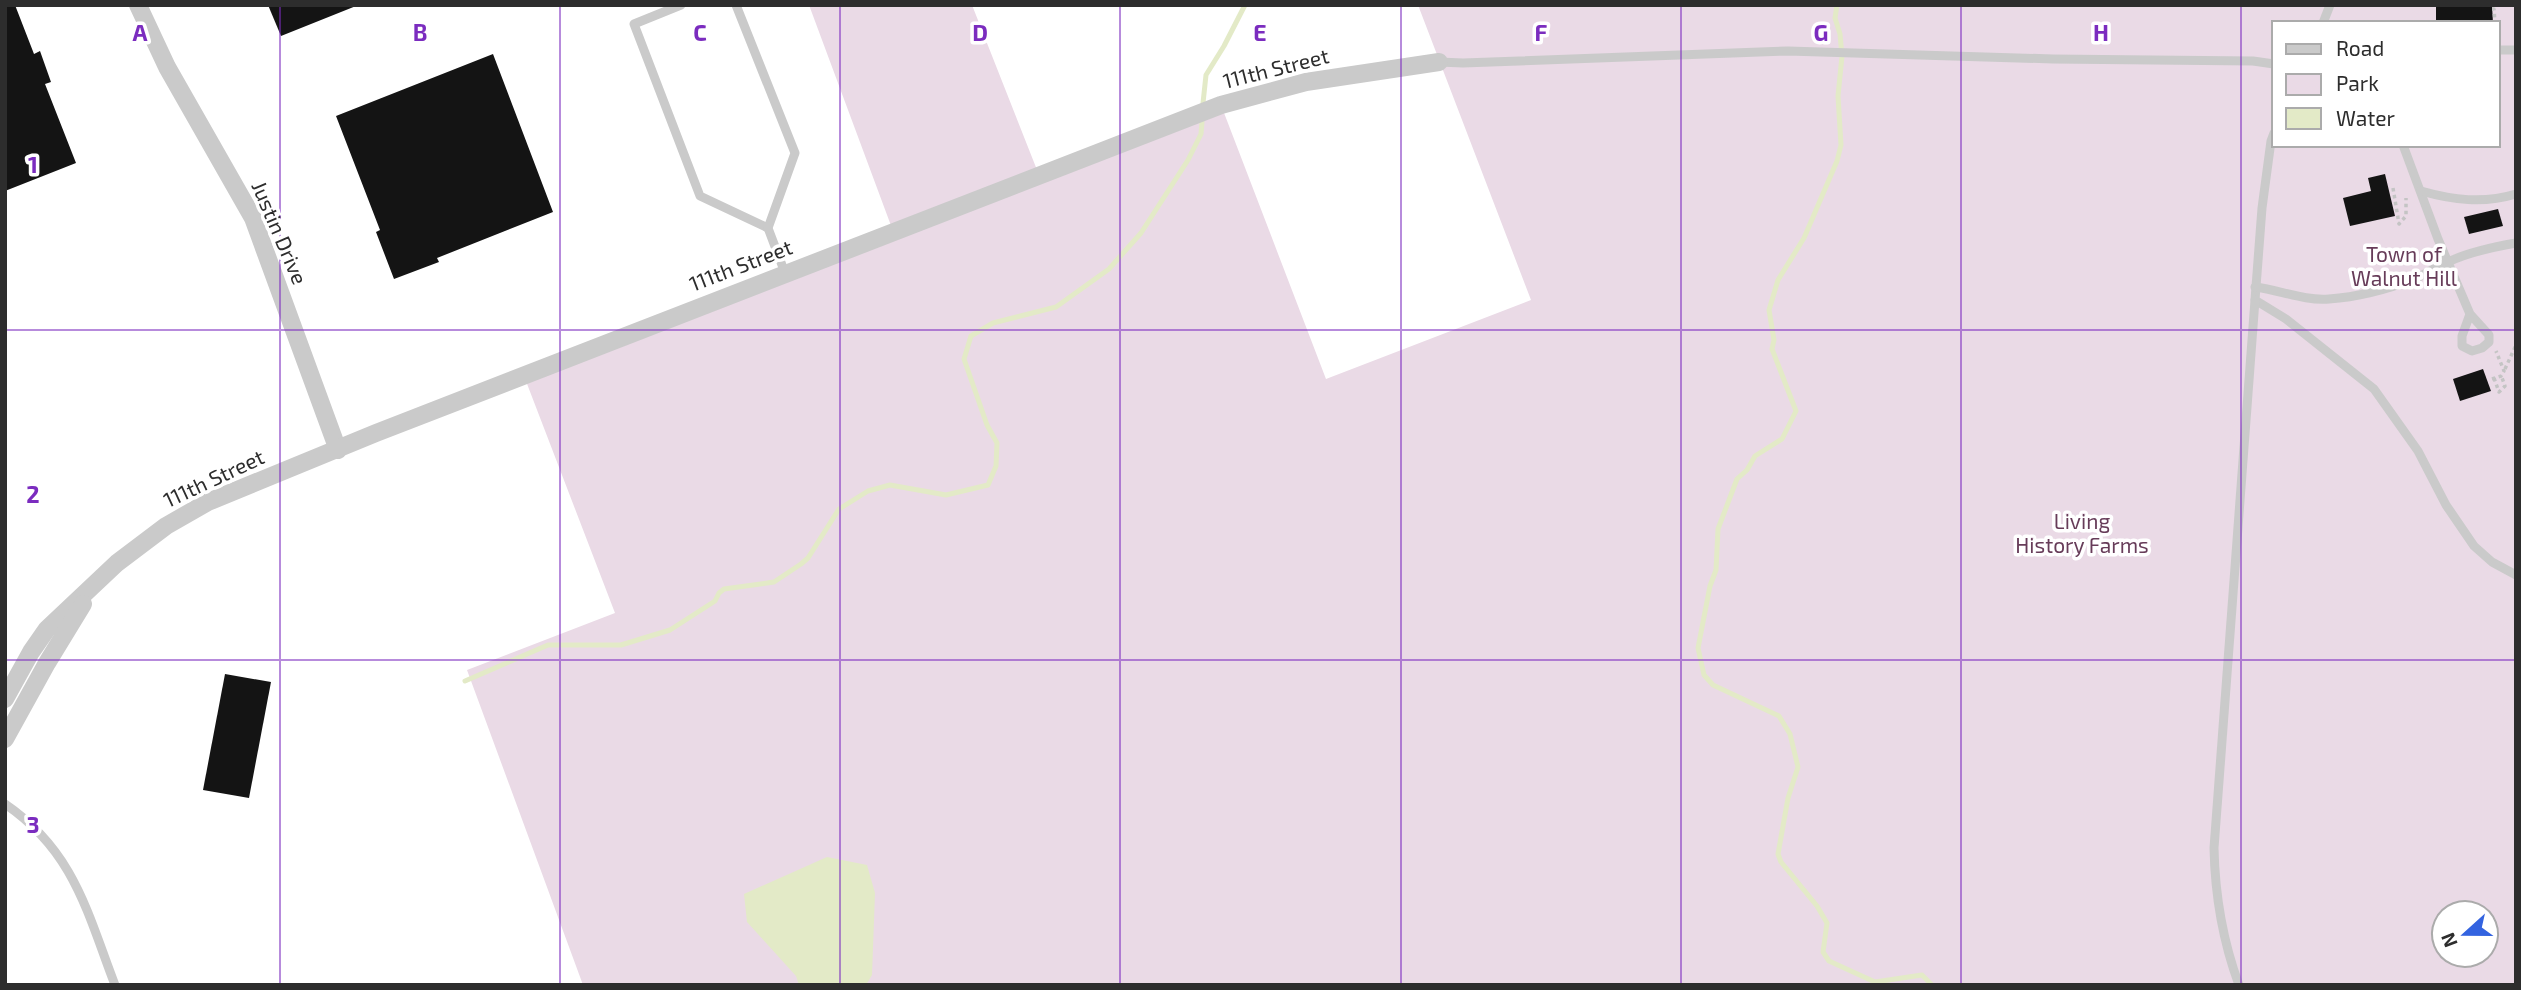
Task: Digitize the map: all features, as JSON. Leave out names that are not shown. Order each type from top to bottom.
[{"type":"street","name":"Justin Drive","points":[[138,5],[167,66],[253,218],[338,450]]},
{"type":"street","name":"111th Street","points":[[5,699],[47,629],[117,563],[166,526],[208,502],[388,428],[1221,105],[1306,82],[1439,62]]},
{"type":"street","name":"111th Street","points":[[5,740],[35,682],[92,589]]},
{"type":"lane","points":[[681,5],[634,24],[690,171],[700,196],[768,228]]},
{"type":"lane","points":[[736,5],[795,153],[768,228],[785,273]]},
{"type":"lane","points":[[1439,62],[1788,51],[2053,59],[2253,61],[2272,64]]},
{"type":"lane","points":[[2238,985],[2220,920],[2214,848],[2255,287],[2272,138]]},
{"type":"lane","points":[[2404,147],[2470,314],[2489,335],[2488,342],[2473,351],[2462,345],[2462,336],[2470,314]]},
{"type":"lane","points":[[2421,191],[2458,201],[2488,200],[2516,194]]},
{"type":"lane","points":[[2255,287],[2278,290],[2296,297],[2328,299],[2373,292],[2415,279],[2448,261],[2487,248],[2516,243]]},
{"type":"lane","points":[[2255,300],[2286,319],[2374,388],[2418,451],[2446,505],[2474,546],[2492,562],[2516,575]]},
{"type":"lane","points":[[5,804],[37,830],[60,856],[73,877],[115,985]]},
{"type":"path","points":[[2493,9],[2494,21]]},
{"type":"path","points":[[2393,188],[2401,200],[2406,216],[2399,223],[2401,200]]},
{"type":"path","points":[[2489,335],[2503,373],[2505,386],[2500,392],[2493,379],[2503,373],[2516,345]]},
{"type":"green space","points":[[809,5],[972,5],[1039,175],[1221,105],[1326,379],[1531,300],[1418,5],[2516,5],[2516,985],[583,985],[467,670],[615,613],[524,376],[893,231]]},
{"type":"water","points":[[827,857],[867,865],[875,893],[872,975],[866,985],[799,985],[796,976],[747,922],[744,894]]},
{"type":"building","points":[[5,5],[15,5],[34,54],[40,51],[51,82],[45,84],[76,163],[5,191]]},
{"type":"building","points":[[268,5],[356,5],[356,6],[281,36]]},
{"type":"building","points":[[2436,5],[2492,5],[2493,21],[2436,21]]},
{"type":"building","points":[[493,54],[553,212],[437,258],[439,262],[394,279],[376,232],[380,230],[336,116]]},
{"type":"building","points":[[2385,174],[2395,216],[2350,226],[2343,198],[2371,191],[2368,178]]},
{"type":"building","points":[[2498,209],[2503,226],[2469,234],[2464,217]]},
{"type":"building","points":[[2483,369],[2491,391],[2460,401],[2453,379]]},
{"type":"building","points":[[225,674],[271,682],[249,798],[203,790]]},
{"type":"waterway","points":[[1203,103],[1206,75],[1245,5]]},
{"type":"waterway","points":[[1837,5],[1835,18],[1842,56],[1838,96],[1841,145],[1837,161],[1804,238],[1778,280],[1769,310],[1774,340],[1772,349],[1796,411],[1782,439],[1755,456],[1747,470],[1737,479],[1718,529],[1716,570],[1710,586],[1698,648],[1704,675],[1713,685],[1779,716],[1790,734],[1798,767],[1788,798],[1778,854],[1781,862],[1817,906],[1827,923],[1823,952],[1829,961],[1875,982],[1922,975],[1932,985]]},
{"type":"waterway","points":[[465,681],[548,645],[621,645],[670,630],[715,601],[724,589],[774,582],[808,558],[839,509],[868,491],[890,485],[946,495],[988,485],[996,466],[997,443],[987,425],[964,359],[971,336],[993,323],[1056,307],[1109,269],[1141,233],[1188,160],[1201,134],[1202,122]]},
{"type":"park label","name":"Town of Walnut Hill","points":[[2404,267]]},
{"type":"park label","name":"Living History Farms","points":[[2082,534]]}]
